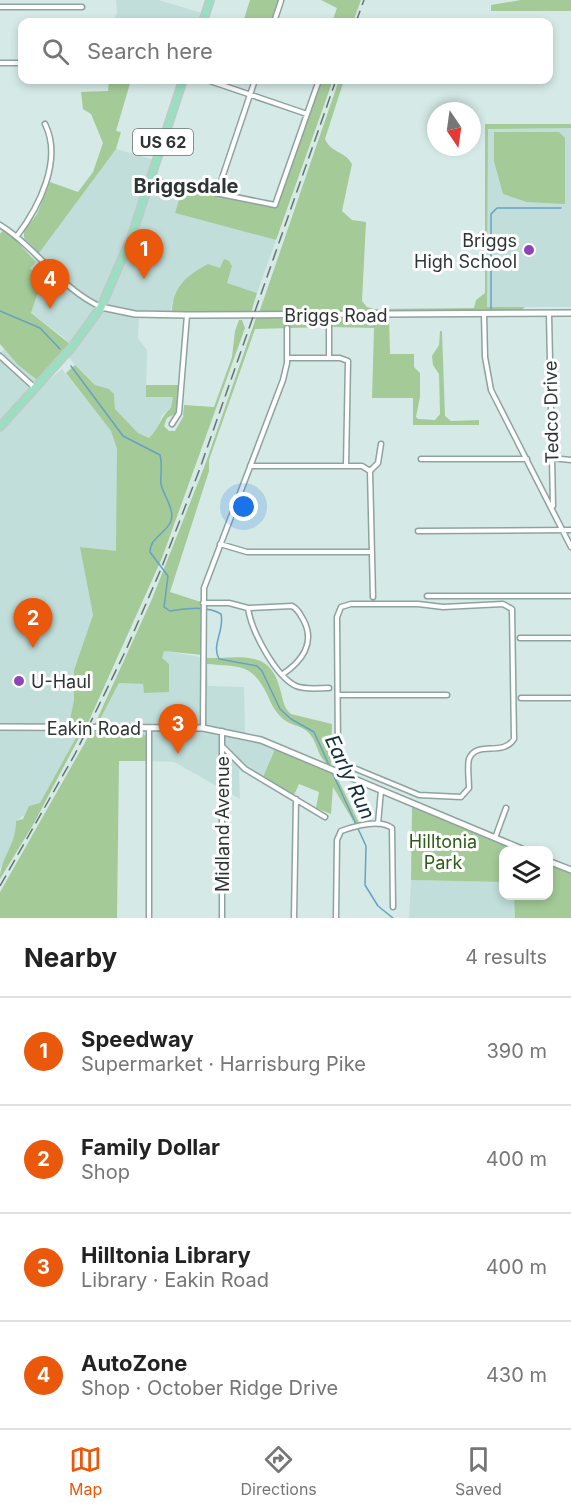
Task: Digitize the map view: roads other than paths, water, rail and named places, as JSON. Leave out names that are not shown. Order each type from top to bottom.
[{"type":"main road","points":[[203,18],[210,0]]},
{"type":"main road","name":"US 62","points":[[0,427],[72,347],[101,307],[117,274],[151,180],[182,84]]},
{"type":"street","points":[[275,18],[281,1]]},
{"type":"street","points":[[0,7],[82,7]]},
{"type":"street","points":[[0,63],[18,63]]},
{"type":"street","points":[[219,84],[307,114]]},
{"type":"street","points":[[217,193],[254,84]]},
{"type":"street","points":[[151,180],[272,206],[276,203],[318,84]]},
{"type":"street","points":[[17,236],[33,215],[46,184],[50,140],[45,124]]},
{"type":"street","points":[[0,225],[17,236],[72,288],[101,307]]},
{"type":"street","name":"Briggs Road","points":[[101,307],[136,314],[187,315],[571,314]]},
{"type":"street","points":[[484,314],[486,364],[491,390],[571,547]]},
{"type":"street","name":"Tedco Drive","points":[[549,314],[553,510]]},
{"type":"street","points":[[172,424],[179,413],[187,315]]},
{"type":"street","points":[[329,315],[329,357]]},
{"type":"street","points":[[204,728],[204,607],[207,578],[283,380],[287,358],[286,328]]},
{"type":"street","points":[[0,357],[35,388]]},
{"type":"street","points":[[287,358],[344,358],[348,363],[346,466]]},
{"type":"street","points":[[373,597],[370,471],[378,463],[381,444]]},
{"type":"street","points":[[551,458],[571,460]]},
{"type":"street","points":[[421,459],[527,459]]},
{"type":"street","points":[[250,466],[362,466],[370,471]]},
{"type":"street","points":[[418,531],[571,530]]},
{"type":"street","points":[[220,544],[247,552],[372,552]]},
{"type":"street","points":[[427,596],[571,596]]},
{"type":"street","points":[[204,607],[229,603],[248,608],[292,606],[297,609],[304,620],[308,636],[305,651],[300,660],[283,674]]},
{"type":"street","points":[[351,604],[418,604],[442,607],[503,604],[512,609],[514,739],[503,749],[480,749],[472,755],[469,762],[469,788],[461,797],[419,795],[341,760],[336,748],[338,695],[337,617],[341,607],[351,604]]},
{"type":"street","points":[[248,608],[260,642],[292,684],[301,687],[329,688]]},
{"type":"street","points":[[520,638],[571,638]]},
{"type":"street","points":[[338,695],[447,695]]},
{"type":"street","points":[[521,698],[571,698]]},
{"type":"street","name":"Eakin Road","points":[[0,728],[204,728],[222,730],[261,740],[514,846]]},
{"type":"street","points":[[149,728],[149,918]]},
{"type":"street","name":"Midland Avenue","points":[[222,730],[222,918]]},
{"type":"street","points":[[222,746],[245,769],[325,817]]},
{"type":"street","points":[[378,824],[381,790]]},
{"type":"street","points":[[294,918],[296,799]]},
{"type":"street","points":[[495,838],[506,808]]},
{"type":"street","points":[[336,918],[338,835],[341,831],[358,827],[388,825],[394,833],[393,907]]},
{"type":"street","points":[[553,863],[571,870]]},
{"type":"waterway","points":[[491,309],[491,214],[497,208],[561,208]]},
{"type":"waterway","name":"Early Run","points":[[0,311],[40,328],[60,349]]},
{"type":"waterway","name":"Early Run","points":[[71,366],[123,436],[160,455],[161,484],[172,516],[169,525],[155,539],[150,552],[168,576],[164,607],[170,611],[209,609],[221,614],[222,620],[216,648],[219,659],[257,666],[262,671],[280,709],[291,719],[314,732],[329,765]]},
{"type":"waterway","name":"Early Run","points":[[332,772],[366,846],[365,885],[378,906],[393,918]]},
{"type":"railway","points":[[357,18],[364,0]]},
{"type":"railway","points":[[0,886],[75,754],[126,650],[161,569],[199,471],[335,84]]},
{"type":"place","name":"Briggs High School","points":[[529,250]]},
{"type":"place","name":"Speedway","points":[[144,279]]},
{"type":"place","name":"AutoZone","points":[[50,309]]},
{"type":"place","name":"Family Dollar","points":[[33,648]]},
{"type":"place","name":"U-Haul","points":[[19,681]]},
{"type":"place","name":"Hilltonia Library","points":[[178,754]]},
{"type":"district","name":"Briggsdale","points":[[186,186]]},
{"type":"park label","name":"Hilltonia Park","points":[[443,851]]}]
